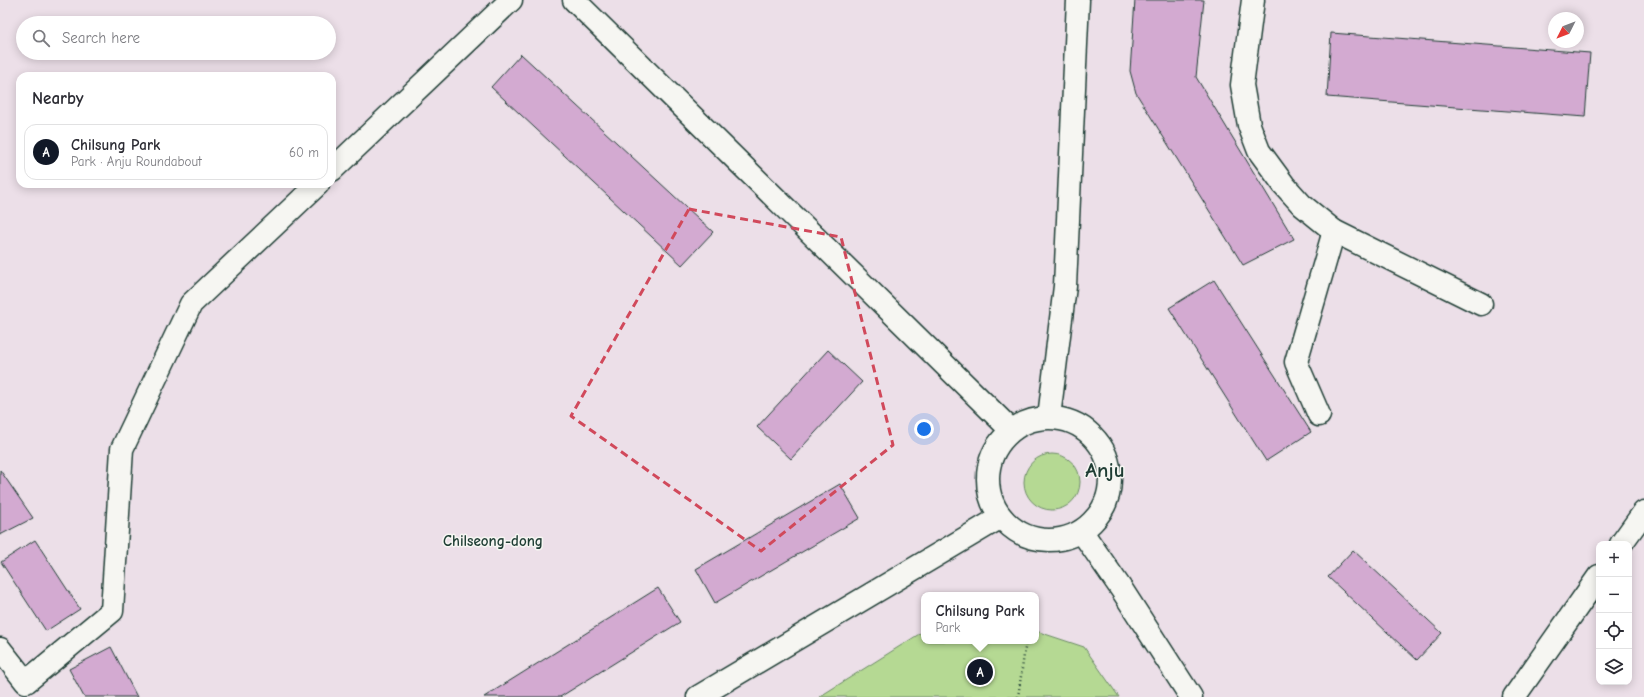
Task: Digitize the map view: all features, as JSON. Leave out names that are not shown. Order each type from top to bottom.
[{"type":"street","points":[[336,166],[511,0]]},
{"type":"street","points":[[574,0],[1011,430]]},
{"type":"street","points":[[1049,417],[1065,286],[1078,0]]},
{"type":"street","points":[[1253,0],[1242,85],[1249,125],[1259,151],[1284,185],[1302,205],[1334,231],[1481,304]]},
{"type":"street","points":[[0,649],[29,690],[112,611],[122,449],[191,304],[314,188]]},
{"type":"street","points":[[1319,415],[1296,362],[1334,231]]},
{"type":"street","points":[[1049,417],[1070,421],[1087,431],[1100,444],[1108,462],[1110,480],[1106,500],[1097,518],[1082,532],[1065,539],[1048,541],[1031,538],[1014,530],[1001,517],[991,499],[987,481],[990,463],[998,445],[1011,430],[1030,420],[1049,417]]},
{"type":"street","points":[[1623,541],[1644,512]]},
{"type":"street","points":[[698,697],[1001,517]]},
{"type":"street","points":[[1082,532],[1122,590],[1191,697]]},
{"type":"street","points":[[1514,697],[1598,577]]},
{"type":"path","points":[[1018,697],[1026,644]]},
{"type":"highlighted area","points":[[689,209],[841,237],[893,445],[761,551],[571,416]]},
{"type":"green space","points":[[1046,454],[1058,454],[1068,458],[1076,466],[1080,476],[1080,488],[1076,498],[1068,506],[1058,510],[1046,510],[1036,506],[1028,498],[1024,488],[1024,476],[1028,466],[1036,458]]},
{"type":"green space","points":[[1039,632],[1084,647],[1119,697],[819,697],[921,633],[921,644],[1039,644]]},
{"type":"building","points":[[1135,0],[1204,0],[1196,77],[1294,239],[1243,265],[1136,93],[1130,71]]},
{"type":"building","points":[[1331,33],[1590,53],[1585,117],[1327,97]]},
{"type":"building","points":[[521,54],[713,232],[682,265],[491,87]]},
{"type":"building","points":[[1214,280],[1311,432],[1266,461],[1169,308]]},
{"type":"building","points":[[828,350],[862,382],[791,459],[757,427]]},
{"type":"building","points":[[0,470],[33,518],[0,535]]},
{"type":"building","points":[[840,484],[860,518],[715,603],[696,569]]},
{"type":"building","points":[[35,540],[80,609],[46,631],[1,562]]},
{"type":"building","points":[[1353,550],[1442,633],[1417,660],[1328,577]]},
{"type":"building","points":[[658,588],[680,622],[560,697],[484,697]]},
{"type":"building","points":[[111,647],[137,697],[84,697],[69,669]]},
{"type":"place","name":"Chilsung Park","points":[[980,672]]},
{"type":"district","name":"Anju","points":[[1105,470]]},
{"type":"district","name":"Chilseong-dong","points":[[493,541]]}]
